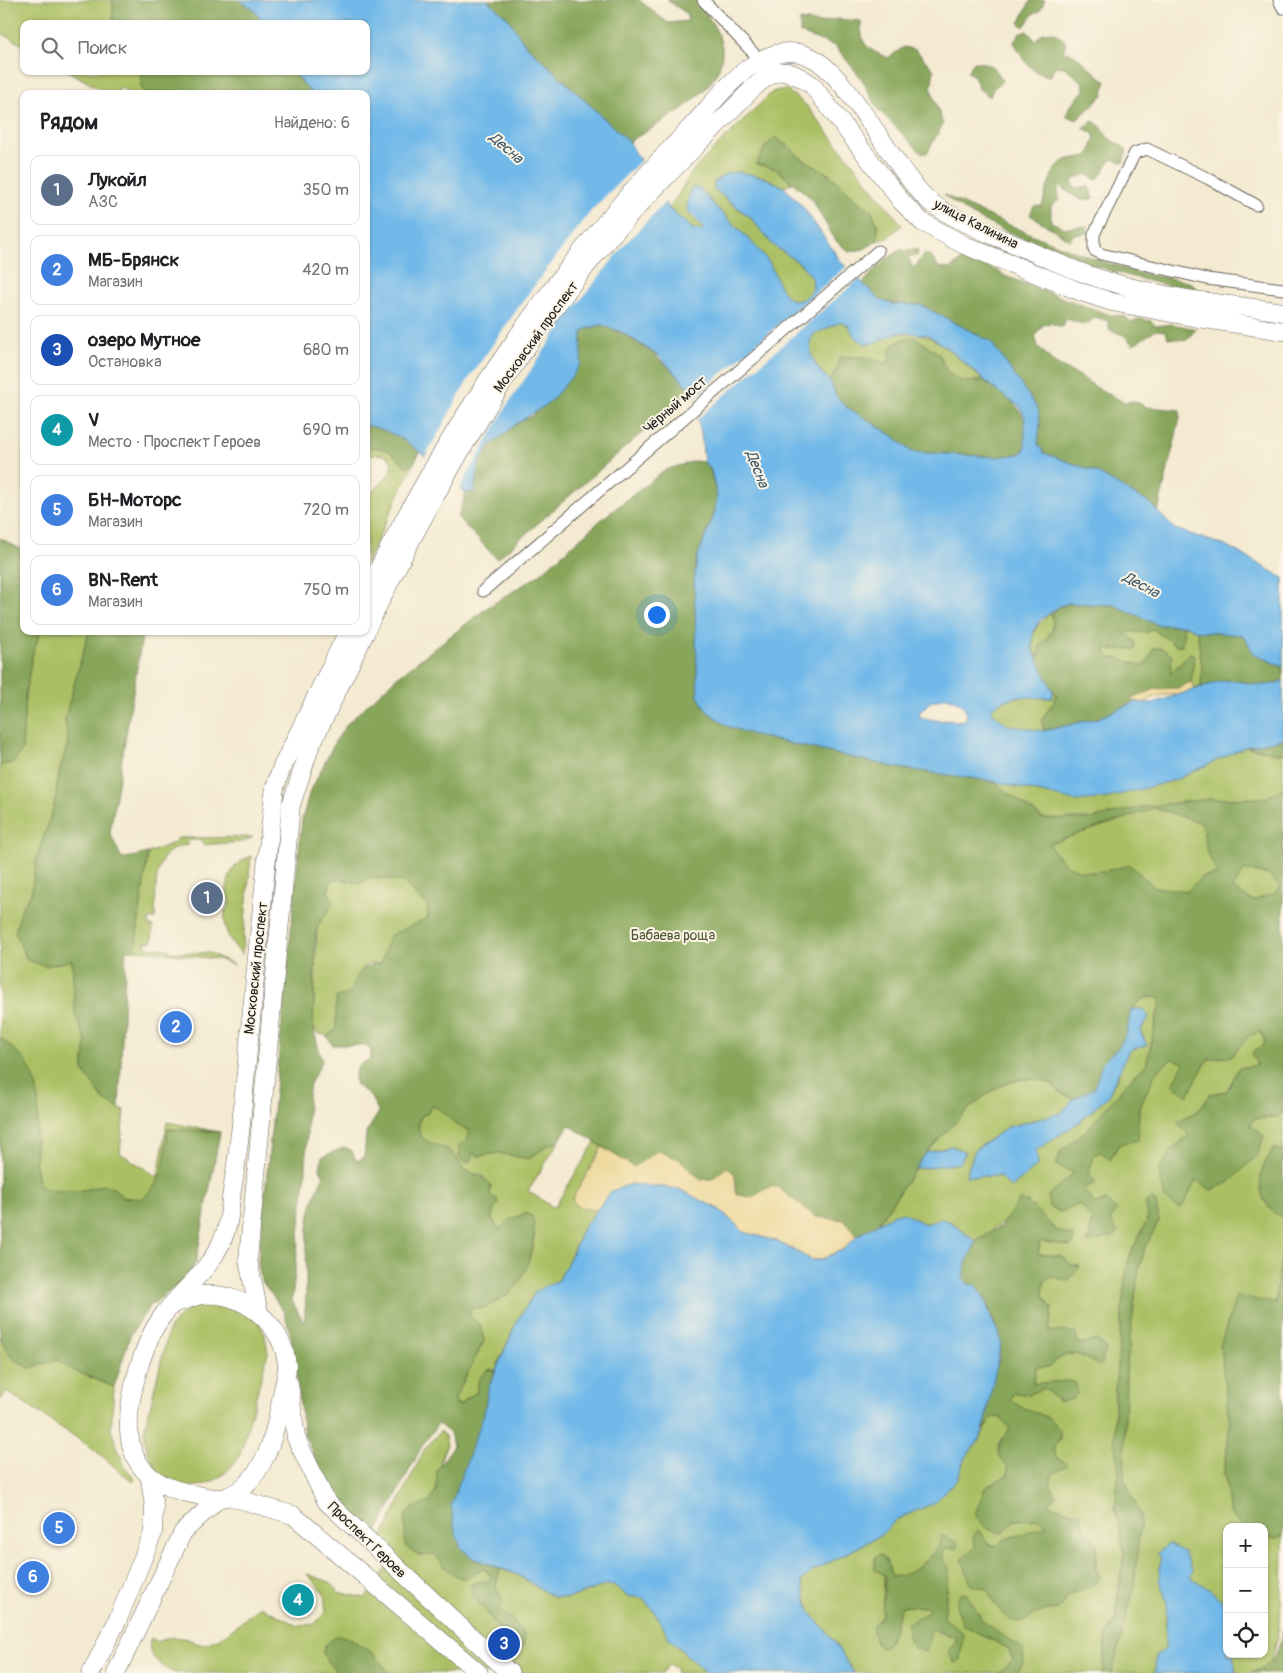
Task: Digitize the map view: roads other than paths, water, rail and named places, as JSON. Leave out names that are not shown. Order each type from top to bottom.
[{"type":"main road","name":"улица Калинина","points":[[750,83],[759,59],[782,52],[802,53],[818,59],[831,71],[853,100],[910,181],[932,204],[993,236],[1087,274],[1117,284],[1185,298],[1283,312]]},
{"type":"main road","name":"улица Калинина","points":[[750,83],[771,73],[787,71],[800,76],[812,85],[902,202],[922,222],[964,245],[1081,292],[1112,302],[1283,331]]},
{"type":"main road","name":"Московский проспект","points":[[370,588],[490,402],[560,301],[611,236],[750,83]]},
{"type":"main road","name":"Московский проспект","points":[[370,621],[411,524]]},
{"type":"main road","name":"Московский проспект","points":[[150,1479],[138,1463],[128,1429],[136,1378],[151,1335],[164,1313],[176,1303],[211,1262],[227,1230],[238,1152],[275,787],[282,767],[346,635]]},
{"type":"main road","name":"Московский проспект","points":[[260,1313],[248,1260],[291,804],[310,747],[364,635]]},
{"type":"main road","points":[[176,1303],[203,1295],[235,1299],[260,1313]]},
{"type":"main road","name":"Проспект Героев","points":[[260,1313],[270,1324],[283,1347],[296,1438],[326,1501],[510,1673]]},
{"type":"main road","points":[[116,1673],[183,1532],[256,1472],[269,1448],[277,1422],[287,1369]]},
{"type":"main road","points":[[91,1673],[118,1619],[153,1533],[154,1506],[150,1479]]},
{"type":"main road","name":"Проспект Героев","points":[[150,1479],[179,1491],[224,1497],[276,1508],[293,1515],[478,1673]]},
{"type":"street","points":[[703,0],[759,59]]},
{"type":"street","points":[[1279,0],[1283,8]]},
{"type":"street","points":[[1256,205],[1209,178],[1147,149],[1135,153],[1094,234],[1094,250],[1101,254],[1207,279],[1283,289]]},
{"type":"street","name":"Чёрный мост","points":[[483,591],[876,253]]},
{"type":"water","name":"Десна","points":[[239,0],[487,0],[508,18],[524,43],[629,142],[669,209],[693,229],[702,231],[703,228],[698,221],[687,210],[691,188],[699,188],[768,261],[785,295],[796,301],[805,297],[813,288],[812,277],[801,264],[773,245],[751,218],[714,189],[714,182],[727,173],[738,172],[763,177],[784,187],[803,207],[842,263],[880,300],[892,304],[921,305],[991,342],[1038,409],[1040,424],[1038,444],[1044,453],[1094,471],[1149,503],[1175,529],[1229,547],[1283,578],[1283,667],[1253,653],[1247,640],[1242,635],[1197,631],[1184,625],[1158,625],[1114,605],[1069,603],[1060,606],[1040,620],[1034,630],[1032,648],[1053,691],[1053,698],[1018,697],[1005,700],[992,707],[993,713],[1007,725],[1044,731],[1098,718],[1135,702],[1153,703],[1221,681],[1267,685],[1283,680],[1283,739],[1245,747],[1175,780],[1108,798],[1075,801],[992,781],[899,768],[757,736],[727,726],[707,711],[698,696],[694,581],[697,558],[714,515],[717,497],[711,470],[704,462],[701,433],[691,390],[660,357],[622,332],[602,325],[588,328],[582,332],[581,363],[574,374],[549,403],[516,424],[490,446],[480,461],[474,492],[466,493],[458,488],[417,449],[395,435],[370,426],[370,214],[372,195],[370,183],[370,90],[309,90],[296,75],[370,75],[370,20],[262,20],[252,8]],"holes":[[[841,322],[849,326],[854,336],[865,344],[874,343],[900,332],[928,335],[946,347],[997,391],[1020,407],[1025,418],[1025,449],[1020,454],[997,457],[912,452],[892,435],[845,406],[836,396],[830,381],[819,370],[811,355],[810,341],[814,334]],[[947,697],[959,702],[966,711],[966,719],[963,721],[934,720],[920,717],[919,713],[930,702]]]},
{"type":"water","points":[[1131,1009],[1143,1009],[1149,1017],[1140,1031],[1147,1045],[1129,1050],[1108,1096],[1078,1123],[1036,1150],[1038,1165],[1011,1188],[999,1176],[966,1176],[975,1150],[1008,1127],[1061,1113],[1074,1099],[1094,1088],[1103,1061],[1119,1047],[1127,1032]]},
{"type":"water","points":[[952,1146],[965,1152],[960,1163],[915,1169],[926,1153]]},
{"type":"water","points":[[631,1184],[679,1189],[720,1210],[744,1232],[776,1241],[812,1260],[820,1260],[844,1249],[857,1236],[894,1214],[903,1213],[925,1224],[942,1219],[951,1222],[976,1242],[966,1263],[963,1278],[968,1284],[976,1285],[982,1294],[1000,1335],[1001,1344],[983,1431],[976,1445],[965,1457],[957,1480],[934,1503],[897,1519],[881,1535],[813,1571],[801,1581],[810,1612],[831,1637],[854,1673],[706,1673],[669,1638],[657,1615],[643,1598],[627,1596],[614,1585],[606,1585],[569,1598],[553,1597],[518,1575],[471,1557],[461,1548],[455,1531],[451,1505],[484,1414],[488,1389],[517,1321],[536,1291],[559,1280],[578,1241],[580,1232],[611,1191]]},
{"type":"water","points":[[1168,1544],[1184,1552],[1193,1571],[1190,1576],[1223,1602],[1223,1658],[1234,1658],[1236,1673],[1155,1673],[1156,1655],[1165,1650],[1167,1602],[1159,1579],[1161,1557],[1157,1554]]},
{"type":"place","name":"Лукойл","points":[[207,898]]},
{"type":"place","name":"МБ-Брянск","points":[[176,1027]]},
{"type":"place","name":"БН-Моторс","points":[[59,1528]]},
{"type":"place","name":"BN-Rent","points":[[33,1577]]},
{"type":"place","name":"V","points":[[298,1600]]},
{"type":"place","name":"озеро Мутное","points":[[504,1644]]},
{"type":"park label","name":"Бабаева роща","points":[[673,935]]}]
